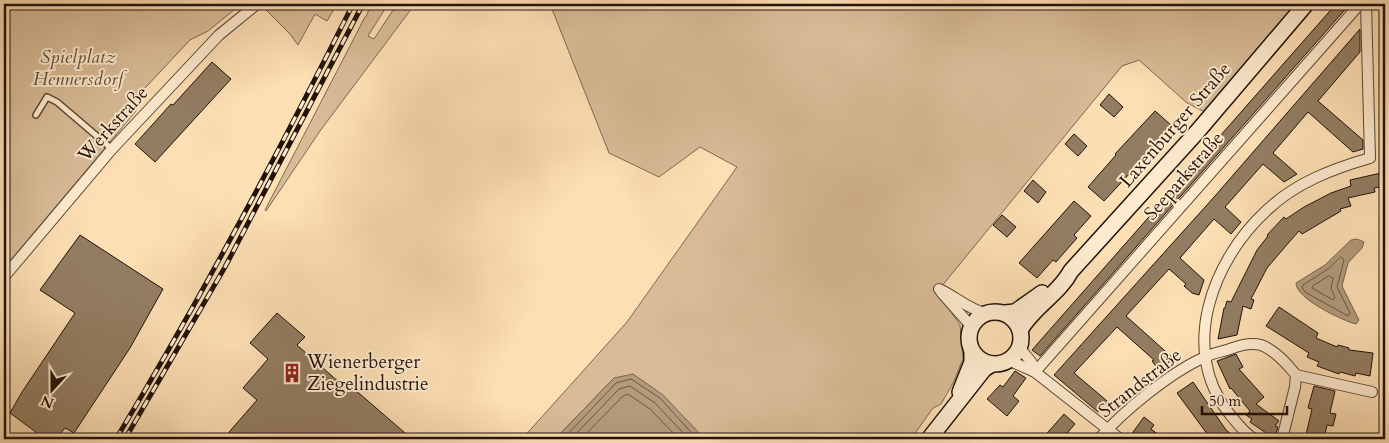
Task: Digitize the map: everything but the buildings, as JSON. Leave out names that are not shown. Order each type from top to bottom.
[{"type":"main road","name":"Laxenburger Straße","points":[[1020,330],[1025,321],[1065,283],[1072,271],[1184,147],[1306,4]]},
{"type":"main road","name":"Laxenburger Straße","points":[[1005,313],[1015,312],[1036,298],[1061,277],[1072,271]]},
{"type":"main road","points":[[956,403],[972,362],[972,351],[969,344],[971,326],[977,318],[990,312],[1005,313],[1013,318],[1020,330],[1021,340],[1015,354],[1008,360],[992,364],[983,361],[972,351]]},
{"type":"main road","points":[[928,439],[984,369],[992,364]]},
{"type":"street","name":"Seeparkstraße","points":[[1035,372],[1360,4]]},
{"type":"street","points":[[1254,439],[1239,427],[1223,406],[1210,380],[1206,366],[1204,328],[1211,297],[1221,269],[1242,237],[1266,210],[1296,187],[1336,168],[1370,158],[1366,4]]},
{"type":"street","name":"Werkstraße","points":[[4,278],[112,149],[219,35],[252,5]]},
{"type":"street","points":[[971,326],[939,289],[949,293],[974,311],[985,313]]},
{"type":"street","name":"Strandstraße","points":[[1099,439],[1107,429],[1139,401],[1181,370],[1205,356],[1244,344],[1259,345],[1268,349],[1288,364],[1296,375]]},
{"type":"street","points":[[1019,347],[1032,363],[1035,372]]},
{"type":"street","points":[[1008,360],[1035,372],[1120,439]]},
{"type":"street","points":[[1282,439],[1295,387],[1296,375],[1372,392]]},
{"type":"lane","points":[[36,115],[47,97],[57,102],[112,149]]},
{"type":"green space","name":"Spielplatz Hennersdorf","points":[[4,4],[240,5],[208,31],[190,40],[131,103],[136,111],[4,268]]},
{"type":"green space","points":[[277,4],[295,9],[302,4],[337,4],[327,21],[315,14],[298,45],[290,34],[261,5]]},
{"type":"green space","points":[[371,4],[388,4],[368,36],[374,39],[397,4],[415,4],[320,131],[266,211],[366,17]]},
{"type":"green space","points":[[550,4],[1298,4],[1205,112],[1187,103],[1139,60],[1122,66],[937,292],[960,325],[963,359],[953,383],[941,404],[933,408],[911,439],[705,439],[614,378],[558,436],[558,439],[522,439],[627,322],[737,167],[700,147],[659,177],[609,153]]},
{"type":"water","points":[[1357,239],[1364,242],[1362,248],[1348,263],[1342,286],[1359,320],[1356,324],[1331,314],[1311,302],[1298,289],[1296,283],[1325,265],[1351,240]]},
{"type":"water","points":[[633,374],[663,395],[705,439],[558,439],[558,436],[614,378]]},
{"type":"railway","points":[[116,439],[239,224],[353,4]]},
{"type":"railway","points":[[125,439],[225,267],[363,4]]},
{"type":"place","name":"Wienerberger Ziegelindustrie","points":[[292,373]]}]
